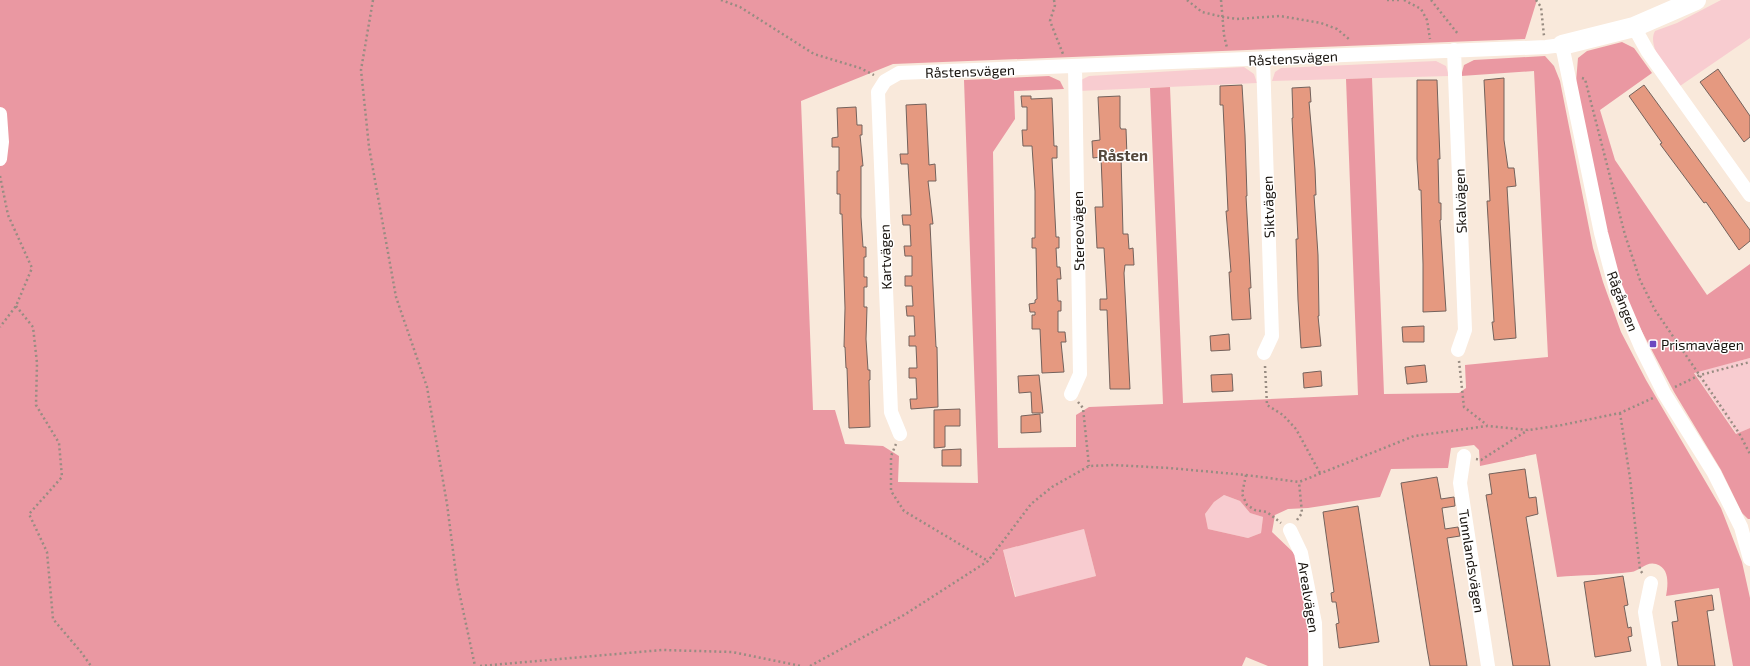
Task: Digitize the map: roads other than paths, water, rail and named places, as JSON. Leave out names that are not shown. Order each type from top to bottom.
[{"type":"street","name":"Råstensvägen","points":[[885,81],[899,73],[1554,46],[1634,26],[1696,0]]},
{"type":"street","points":[[1634,26],[1648,52],[1750,195]]},
{"type":"street","name":"Rågången","points":[[1554,46],[1567,71],[1601,233],[1615,286],[1641,347],[1664,393],[1714,473],[1741,527],[1750,559]]},
{"type":"street","name":"Skalvägen","points":[[1454,50],[1465,330],[1458,350]]},
{"type":"street","name":"Siktvägen","points":[[1263,59],[1272,336],[1264,353]]},
{"type":"street","name":"Stereovägen","points":[[1071,67],[1080,374],[1071,394]]},
{"type":"street","name":"Kartvägen","points":[[885,81],[878,92],[891,412],[900,434]]},
{"type":"street","points":[[0,114],[2,142],[0,159]]},
{"type":"street","name":"Tunnlandsvägen","points":[[1464,456],[1460,483],[1488,666]]},
{"type":"street","name":"Arealvägen","points":[[1290,530],[1301,553],[1315,622],[1316,666]]},
{"type":"street","points":[[1651,583],[1646,612],[1654,666]]},
{"type":"place","name":"Prismavägen","points":[[1653,344]]},
{"type":"district","name":"Råsten","points":[[1123,155]]}]
